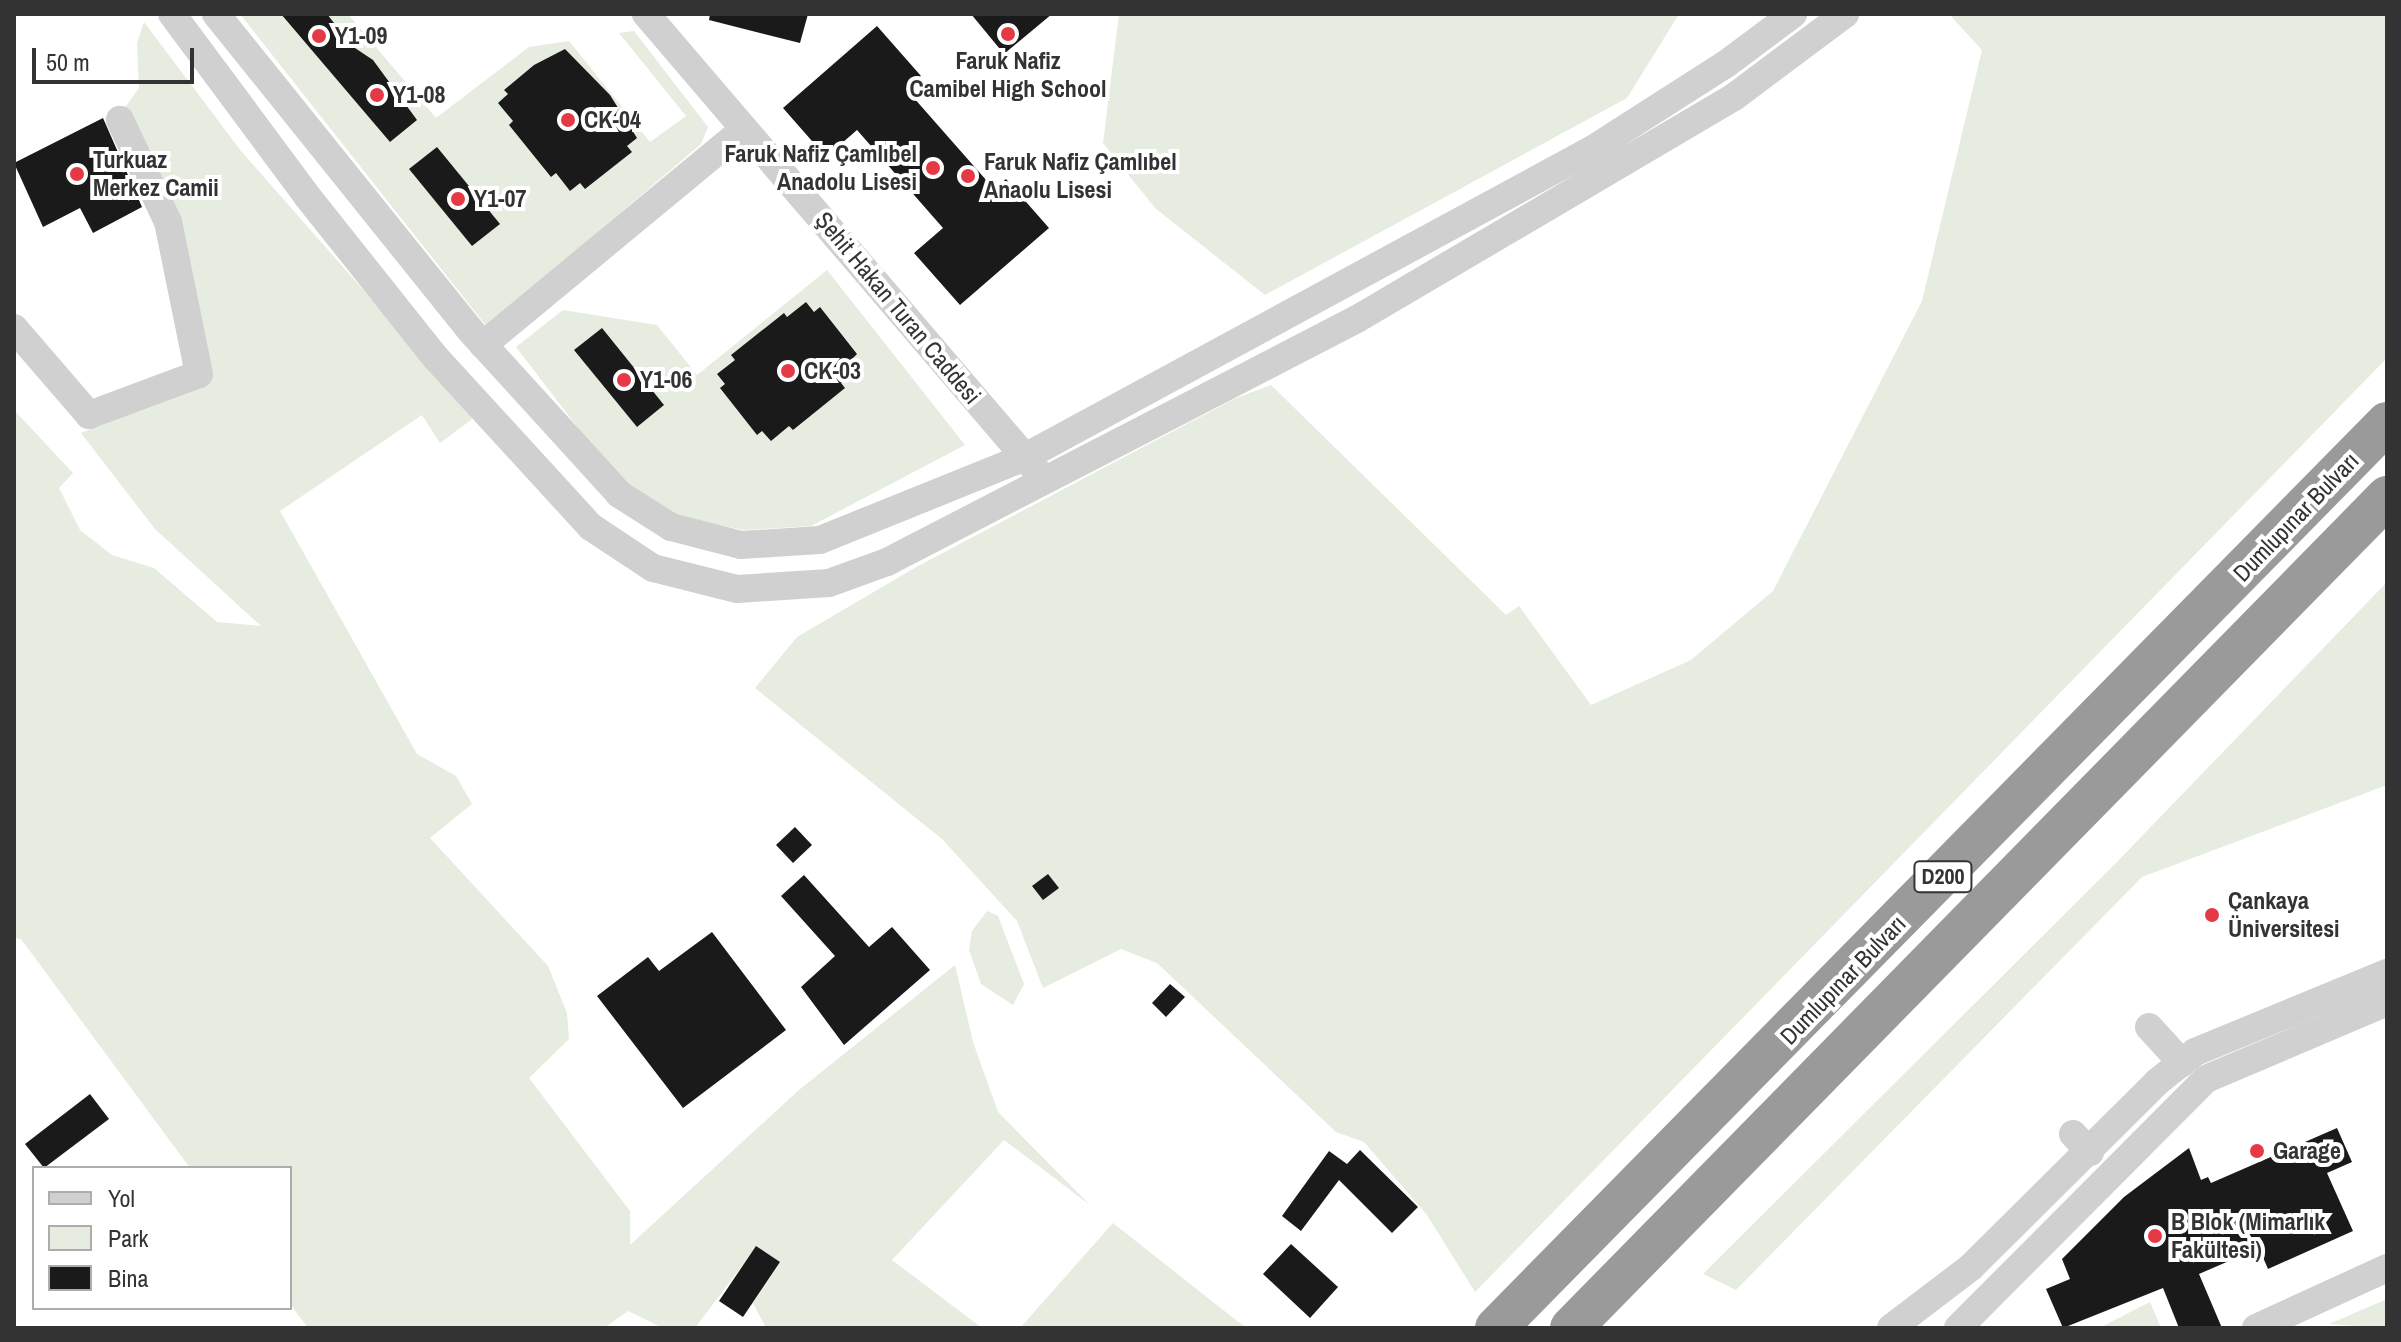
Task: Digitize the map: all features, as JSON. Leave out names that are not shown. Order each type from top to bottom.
[{"type":"highway","name":"Dumlupınar Bulvarı","points":[[1496,1328],[2387,423]]},
{"type":"highway","name":"Dumlupınar Bulvarı","points":[[1571,1328],[2387,497]]},
{"type":"street","points":[[172,14],[307,196],[436,358],[591,527],[653,568],[737,589],[829,583],[887,562],[1357,319],[1612,172],[1734,97],[1845,14]]},
{"type":"street","points":[[216,14],[483,345],[619,494],[671,527],[741,545],[820,540],[1025,457],[1593,149],[1726,64],[1793,14]]},
{"type":"street","name":"Şehit Hakan Turan Caddesi","points":[[646,14],[1045,480]]},
{"type":"street","points":[[14,328],[89,415],[199,374],[168,222],[120,120]]},
{"type":"street","points":[[483,345],[744,129]]},
{"type":"street","points":[[1891,1328],[1971,1267],[2081,1143],[2195,1052],[2387,973]]},
{"type":"street","points":[[1958,1328],[2206,1079],[2387,1002]]},
{"type":"street","points":[[2149,1027],[2182,1063]]},
{"type":"street","points":[[2256,1328],[2387,1268]]},
{"type":"green space","points":[[240,14],[348,14],[436,118],[529,47],[569,41],[650,142],[686,116],[619,33],[634,31],[708,127],[701,144],[487,327]]},
{"type":"green space","points":[[1119,14],[1679,14],[1627,98],[1265,295],[1155,208],[1103,143]]},
{"type":"green space","points":[[1949,14],[2387,14],[2387,358],[1475,1292],[1427,1215],[1364,1142],[1336,1132],[1157,963],[1121,949],[1043,988],[1017,921],[942,839],[755,688],[797,637],[918,566],[1236,398],[1271,385],[1506,615],[1519,606],[1591,705],[1691,660],[1773,591],[1922,301],[1982,50]]},
{"type":"green space","points":[[144,22],[241,151],[475,417],[440,443],[422,415],[280,511],[417,754],[456,776],[472,804],[430,838],[548,966],[567,1013],[569,1039],[529,1078],[630,1211],[630,1245],[799,1090],[955,965],[973,1042],[998,1112],[1090,1205],[1004,1140],[892,1260],[982,1328],[766,1328],[753,1303],[780,1263],[756,1247],[695,1328],[663,1328],[628,1311],[604,1328],[308,1328],[292,1307],[292,1166],[189,1166],[21,939],[14,938],[14,410],[73,473],[59,488],[80,530],[112,555],[154,568],[217,622],[261,626],[155,529],[81,433],[207,384],[123,110],[139,88],[137,43]]},
{"type":"green space","points":[[827,270],[965,445],[811,526],[744,530],[671,515],[621,484],[516,347],[563,310],[657,325],[697,375]]},
{"type":"green space","points":[[2387,582],[2387,785],[2142,877],[1736,1290],[1703,1274],[2115,864]]},
{"type":"green space","points":[[987,911],[998,916],[1024,984],[1013,1005],[981,984],[969,950],[972,931]]},
{"type":"green space","points":[[1113,1223],[1232,1317],[1247,1328],[1020,1328]]},
{"type":"green space","points":[[2387,1299],[2387,1328],[2329,1324]]},
{"type":"green space","points":[[2150,1302],[2161,1328],[2099,1328]]},
{"type":"building","name":"Y1-08","points":[[281,14],[327,14],[352,46],[373,60],[417,120],[390,142]]},
{"type":"building","points":[[710,14],[808,14],[800,43],[709,20]]},
{"type":"building","name":"Faruk Nafiz Camibel High School","points":[[971,14],[1052,14],[1004,54]]},
{"type":"building","name":"Faruk Nafiz Çamlıbel Anadolu Lisesi","points":[[877,26],[921,76],[906,89],[994,189],[1006,179],[1049,228],[960,305],[914,253],[943,228],[857,130],[826,157],[783,108]]},
{"type":"building","name":"CK-04","points":[[565,49],[610,95],[637,138],[627,146],[632,152],[585,189],[580,183],[570,191],[556,173],[551,177],[509,125],[513,121],[498,103],[508,94],[504,90],[534,65]]},
{"type":"building","name":"Turkuaz Merkez Camii","points":[[103,118],[142,207],[93,233],[80,208],[43,227],[14,163]]},
{"type":"building","name":"Y1-07","points":[[437,147],[500,224],[472,246],[409,169]]},
{"type":"building","name":"CK-03","points":[[806,302],[814,312],[820,307],[857,354],[852,359],[860,368],[841,383],[845,388],[793,430],[789,426],[771,441],[762,431],[757,435],[720,388],[725,384],[717,374],[735,360],[731,355],[784,313],[787,317]]},
{"type":"building","name":"Y1-06","points":[[602,328],[664,405],[637,427],[574,350]]},
{"type":"building","points":[[795,827],[812,845],[793,863],[776,845]]},
{"type":"building","points":[[1048,874],[1059,888],[1043,900],[1032,886]]},
{"type":"building","points":[[804,875],[869,947],[892,927],[930,970],[844,1045],[801,987],[835,956],[781,896]]},
{"type":"building","points":[[712,932],[786,1030],[683,1108],[597,996],[648,957],[659,971]]},
{"type":"building","points":[[1170,984],[1185,997],[1166,1017],[1152,1003]]},
{"type":"building","points":[[90,1094],[109,1119],[47,1166],[42,1166],[25,1144]]},
{"type":"building","points":[[2337,1128],[2352,1162],[2327,1173],[2353,1231],[2268,1269],[2259,1248],[2199,1274],[2222,1328],[2179,1328],[2163,1288],[2063,1328],[2046,1289],[2070,1279],[2062,1259],[2124,1197],[2189,1148],[2201,1180],[2208,1177],[2211,1183]]},
{"type":"building","points":[[1360,1150],[1418,1207],[1392,1233],[1339,1180],[1301,1231],[1282,1216],[1329,1151],[1347,1164]]},
{"type":"building","points":[[1291,1244],[1338,1287],[1310,1318],[1263,1274]]},
{"type":"building","points":[[756,1246],[780,1262],[743,1317],[719,1301]]},
{"type":"place","name":"Faruk Nafiz Camibel High School","points":[[1008,34]]},
{"type":"place","name":"Y1-09","points":[[319,36]]},
{"type":"place","name":"Y1-08","points":[[377,95]]},
{"type":"place","name":"CK-04","points":[[568,120]]},
{"type":"place","name":"Faruk Nafiz Çamlıbel Anadolu Lisesi","points":[[933,168]]},
{"type":"place","name":"Turkuaz Merkez Camii","points":[[77,174]]},
{"type":"place","name":"Faruk Nafiz Çamlıbel Anaolu Lisesi","points":[[968,176]]},
{"type":"place","name":"Y1-07","points":[[458,199]]},
{"type":"place","name":"CK-03","points":[[788,371]]},
{"type":"place","name":"Y1-06","points":[[624,380]]},
{"type":"place","name":"Çankaya Üniversitesi","points":[[2212,915]]},
{"type":"place","name":"Garage","points":[[2257,1151]]},
{"type":"place","name":"B Blok (Mimarlık Fakültesi)","points":[[2155,1236]]}]
